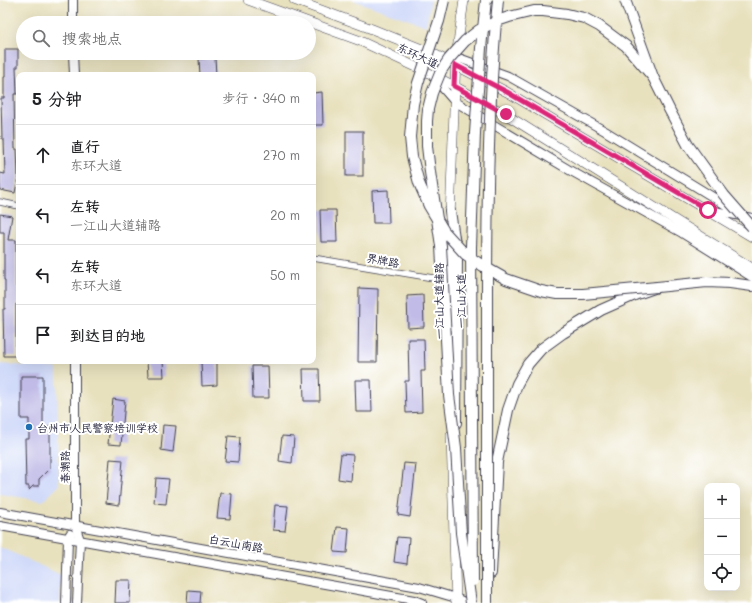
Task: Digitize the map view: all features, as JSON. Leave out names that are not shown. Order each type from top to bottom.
[{"type":"highway","points":[[444,0],[412,104],[410,137],[412,157],[419,183],[428,206],[444,232],[465,254],[506,279],[541,291],[557,294],[583,294],[707,282],[752,286]]},
{"type":"highway","name":"一江山大道","points":[[472,603],[471,247],[475,133],[486,0]]},
{"type":"highway","points":[[488,603],[487,257],[489,133],[498,0]]},
{"type":"highway","points":[[625,0],[653,77],[688,145],[724,195],[752,226]]},
{"type":"highway","points":[[456,448],[449,395],[441,246],[427,146],[428,105],[441,71],[457,49],[479,30],[509,16],[543,11],[579,16],[599,26],[626,46],[653,77]]},
{"type":"highway","points":[[450,211],[458,258],[456,448],[461,533],[472,603]]},
{"type":"highway","points":[[488,603],[497,462],[508,410],[517,384],[528,364],[541,349],[562,333],[601,310],[636,294],[657,287]]},
{"type":"main road","points":[[73,0],[73,16]]},
{"type":"main road","name":"东环大道","points":[[248,0],[292,16]]},
{"type":"main road","name":"东环大道","points":[[294,0],[455,61],[752,237]]},
{"type":"main road","name":"一江山大道辅路","points":[[456,601],[451,456],[449,281],[455,61],[464,0]]},
{"type":"main road","name":"东环大道","points":[[316,25],[358,40],[429,73],[506,114],[752,268]]},
{"type":"main road","points":[[74,60],[74,72]]},
{"type":"main road","points":[[455,61],[508,76],[605,131],[750,218]]},
{"type":"main road","points":[[429,73],[454,101],[571,171],[682,233],[752,277]]},
{"type":"main road","points":[[708,210],[750,218]]},
{"type":"main road","name":"春潮路","points":[[75,364],[74,524],[80,540],[77,603]]},
{"type":"main road","name":"白云山南路","points":[[0,512],[74,524],[419,587],[456,601],[466,603]]},
{"type":"main road","name":"春潮路","points":[[66,603],[68,538],[74,524]]},
{"type":"main road","points":[[0,526],[414,600],[422,603]]},
{"type":"street","points":[[0,202],[16,205]]},
{"type":"street","name":"界牌路","points":[[316,259],[449,281]]},
{"type":"shaded area","points":[[353,0],[431,0],[426,26]]},
{"type":"shaded area","name":"台州市人民警察培训学校","points":[[0,364],[57,368],[59,486],[43,501],[0,494]]},
{"type":"shaded area","points":[[0,547],[61,575],[60,603],[0,603]]},
{"type":"building","points":[[5,49],[16,49],[16,60],[18,60],[18,67],[16,67],[16,94],[14,94],[16,149],[15,193],[0,190],[0,173],[5,174],[1,98],[4,98]]},
{"type":"building","points":[[199,60],[215,60],[216,72],[200,72]]},
{"type":"building","points":[[322,92],[323,125],[316,125],[316,93]]},
{"type":"building","points":[[346,131],[363,131],[363,176],[346,176]]},
{"type":"building","points":[[388,190],[389,223],[373,223],[372,191]]},
{"type":"building","points":[[320,210],[336,210],[337,242],[321,242]]},
{"type":"building","points":[[0,214],[12,216],[8,240],[16,240],[16,356],[4,356],[4,232],[0,232]]},
{"type":"building","points":[[359,288],[378,289],[377,362],[358,362]]},
{"type":"building","points":[[423,295],[424,327],[408,328],[407,296]]},
{"type":"building","points":[[408,339],[424,339],[425,371],[421,371],[422,412],[406,413],[405,381],[409,381]]},
{"type":"building","points":[[147,364],[163,364],[164,377],[148,377]]},
{"type":"building","points":[[201,364],[217,364],[217,385],[202,386]]},
{"type":"building","points":[[252,366],[268,366],[269,398],[253,398]]},
{"type":"building","points":[[303,369],[319,369],[320,401],[304,401]]},
{"type":"building","points":[[21,376],[43,376],[43,427],[50,427],[50,468],[39,479],[39,486],[33,486],[29,490],[29,486],[26,486],[25,439],[29,439],[29,419],[21,419]]},
{"type":"building","points":[[355,380],[371,380],[372,412],[356,412]]},
{"type":"building","points":[[113,399],[125,401],[121,445],[108,444]]},
{"type":"building","points":[[163,425],[176,426],[173,452],[161,450]]},
{"type":"building","points":[[228,436],[240,437],[238,462],[225,461]]},
{"type":"building","points":[[282,436],[294,437],[292,463],[279,461]]},
{"type":"building","points":[[341,454],[353,455],[351,481],[338,479]]},
{"type":"building","points":[[110,459],[123,460],[119,505],[106,503]]},
{"type":"building","points":[[404,463],[416,464],[410,517],[398,515]]},
{"type":"building","points":[[156,478],[169,479],[166,504],[154,503]]},
{"type":"building","points":[[220,493],[232,494],[230,519],[217,518]]},
{"type":"building","points":[[275,505],[288,506],[285,531],[273,530]]},
{"type":"building","points":[[337,527],[349,528],[347,553],[334,552]]},
{"type":"building","points":[[397,537],[409,538],[407,564],[394,562]]},
{"type":"building","points":[[116,580],[131,580],[130,603],[115,603]]},
{"type":"building","points":[[188,590],[201,591],[200,603],[187,603]]},
{"type":"place","name":"台州市人民警察培训学校","points":[[29,427]]},
{"type":"route","points":[[506,114],[454,86],[455,65],[507,92],[708,210]]}]
